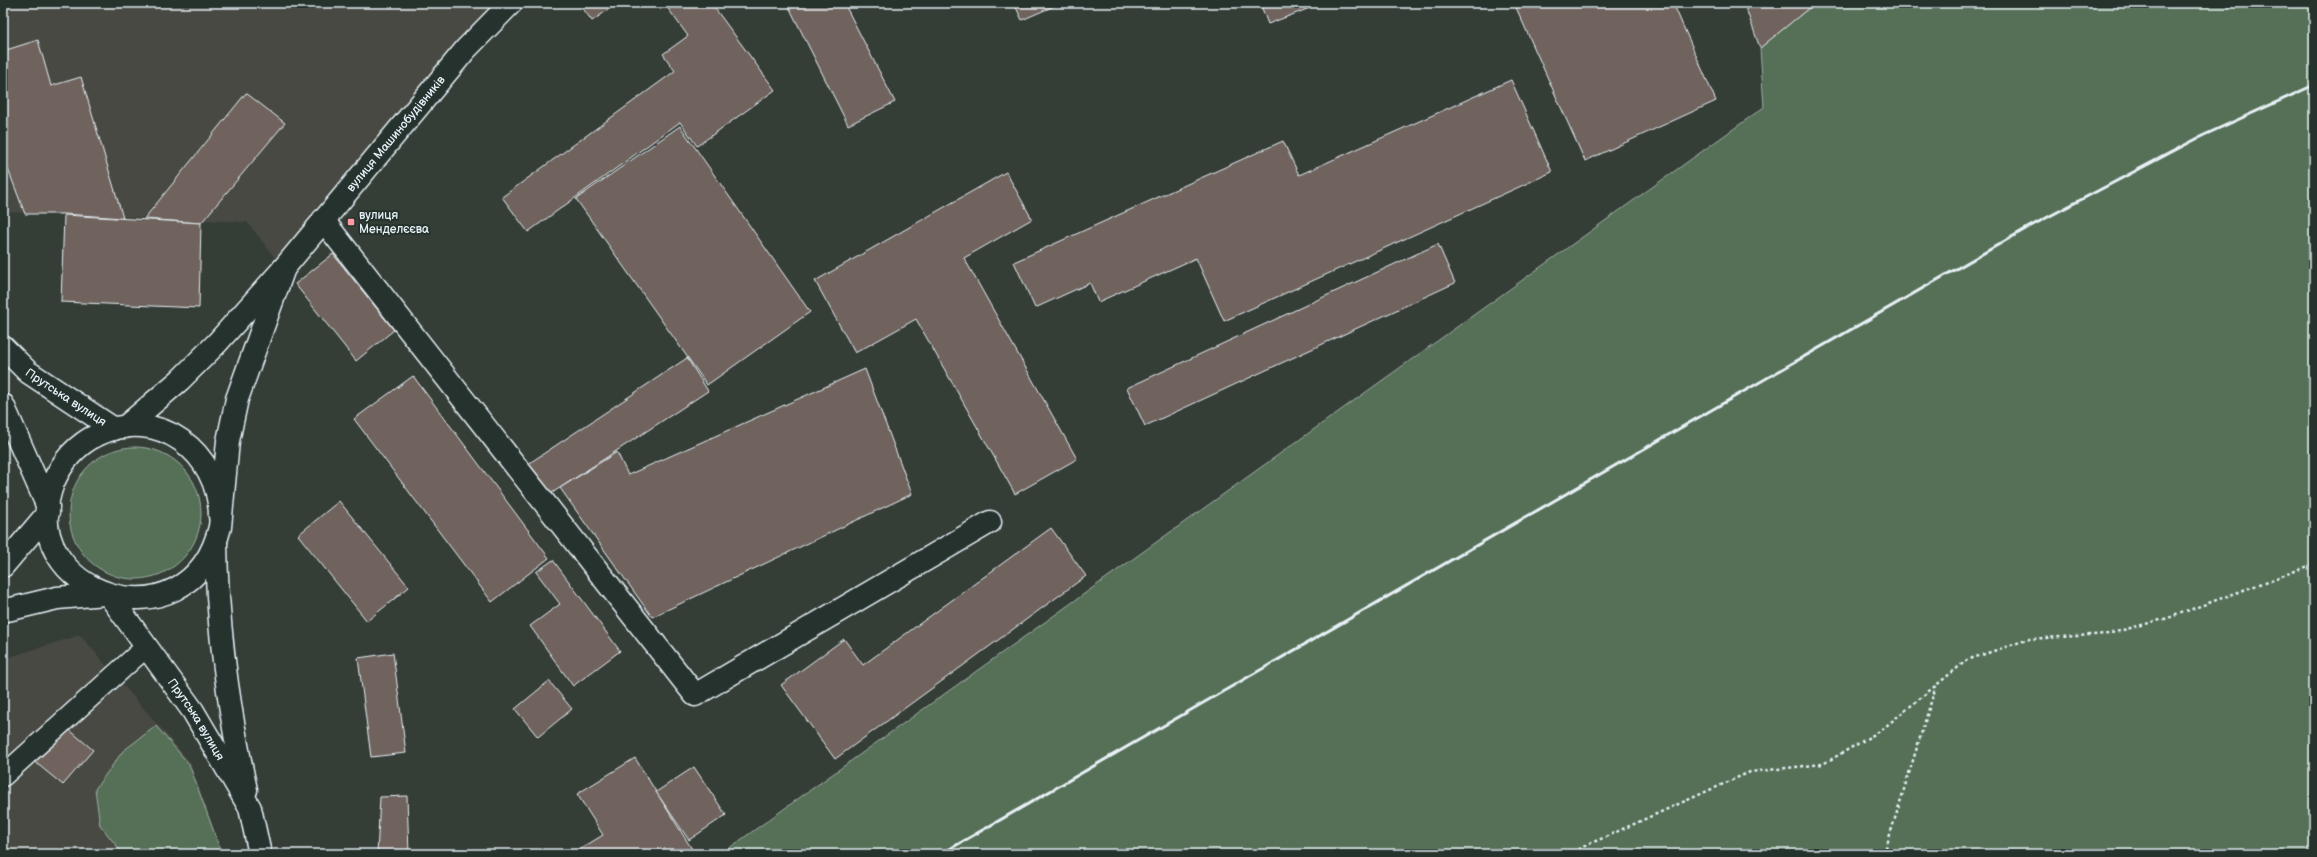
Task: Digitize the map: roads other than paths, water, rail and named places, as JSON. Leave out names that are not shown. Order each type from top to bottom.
[{"type":"street","name":"вулиця Машинобудівників","points":[[119,428],[180,380],[216,344],[284,268],[466,49],[511,3]]},
{"type":"street","points":[[323,220],[695,695],[990,522]]},
{"type":"street","points":[[250,808],[232,727],[222,658],[217,599],[216,539],[228,441],[237,399],[284,268]]},
{"type":"street","name":"Прутська вулиця","points":[[3,347],[28,372],[119,428]]},
{"type":"street","points":[[3,405],[48,510],[52,541],[65,564],[84,582],[107,595]]},
{"type":"street","points":[[3,566],[48,510],[51,490],[57,474],[69,456],[86,441],[119,428],[143,427],[160,430],[175,436],[190,446],[200,456],[213,476],[219,497],[220,516]]},
{"type":"street","points":[[3,611],[57,598],[107,595],[129,599],[148,598],[174,589],[197,572],[208,558],[216,539]]},
{"type":"street","name":"Прутська вулиця","points":[[107,595],[193,711],[250,808],[260,854]]},
{"type":"lane","points":[[3,776],[146,647]]},
{"type":"railway","points":[[941,854],[2029,227],[2202,136],[2314,85]]},
{"type":"place","name":"вулиця Менделєєва","points":[[351,222]]}]
